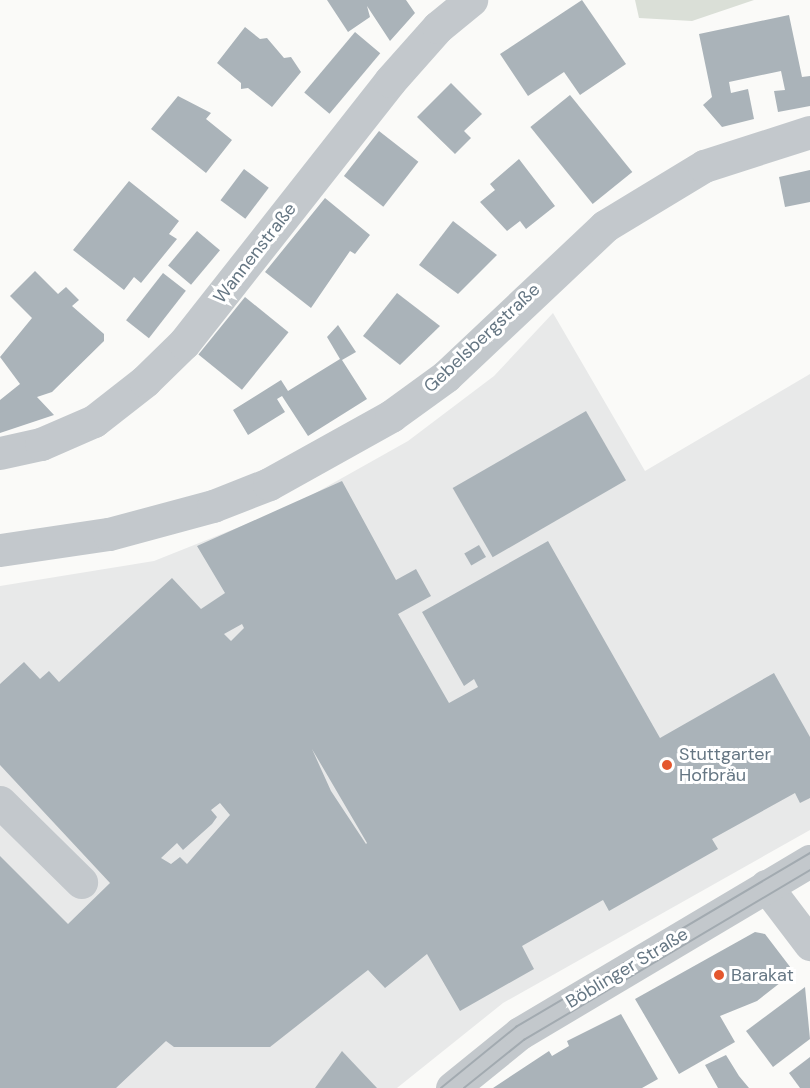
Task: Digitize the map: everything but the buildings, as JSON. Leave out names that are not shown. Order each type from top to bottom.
[{"type":"street","name":"Wannenstraße","points":[[0,453],[41,444],[94,421],[145,381],[203,320],[390,81],[438,27],[471,0]]},
{"type":"street","name":"Gebelsbergstraße","points":[[0,550],[109,534],[213,506],[269,484],[391,416],[447,376],[605,226],[704,166],[810,132]]},
{"type":"street","points":[[0,802],[81,882]]},
{"type":"street","name":"Böblinger Straße","points":[[452,1088],[520,1033],[810,861]]},
{"type":"street","points":[[766,886],[810,944]]},
{"type":"shaded area","points":[[635,0],[754,0],[692,21],[639,18]]},
{"type":"shaded area","name":"Stuttgarter Hofbräu","points":[[553,313],[645,471],[810,374],[810,830],[503,1003],[397,1088],[0,1088],[0,586],[154,561],[294,505],[408,441],[494,376]]},
{"type":"tram line","points":[[441,1088],[516,1027],[810,853]]},
{"type":"tram line","points":[[464,1088],[524,1040],[810,870]]},
{"type":"place","name":"Stuttgarter Hofbräu","points":[[667,765]]},
{"type":"place","name":"Barakat","points":[[719,975]]}]
